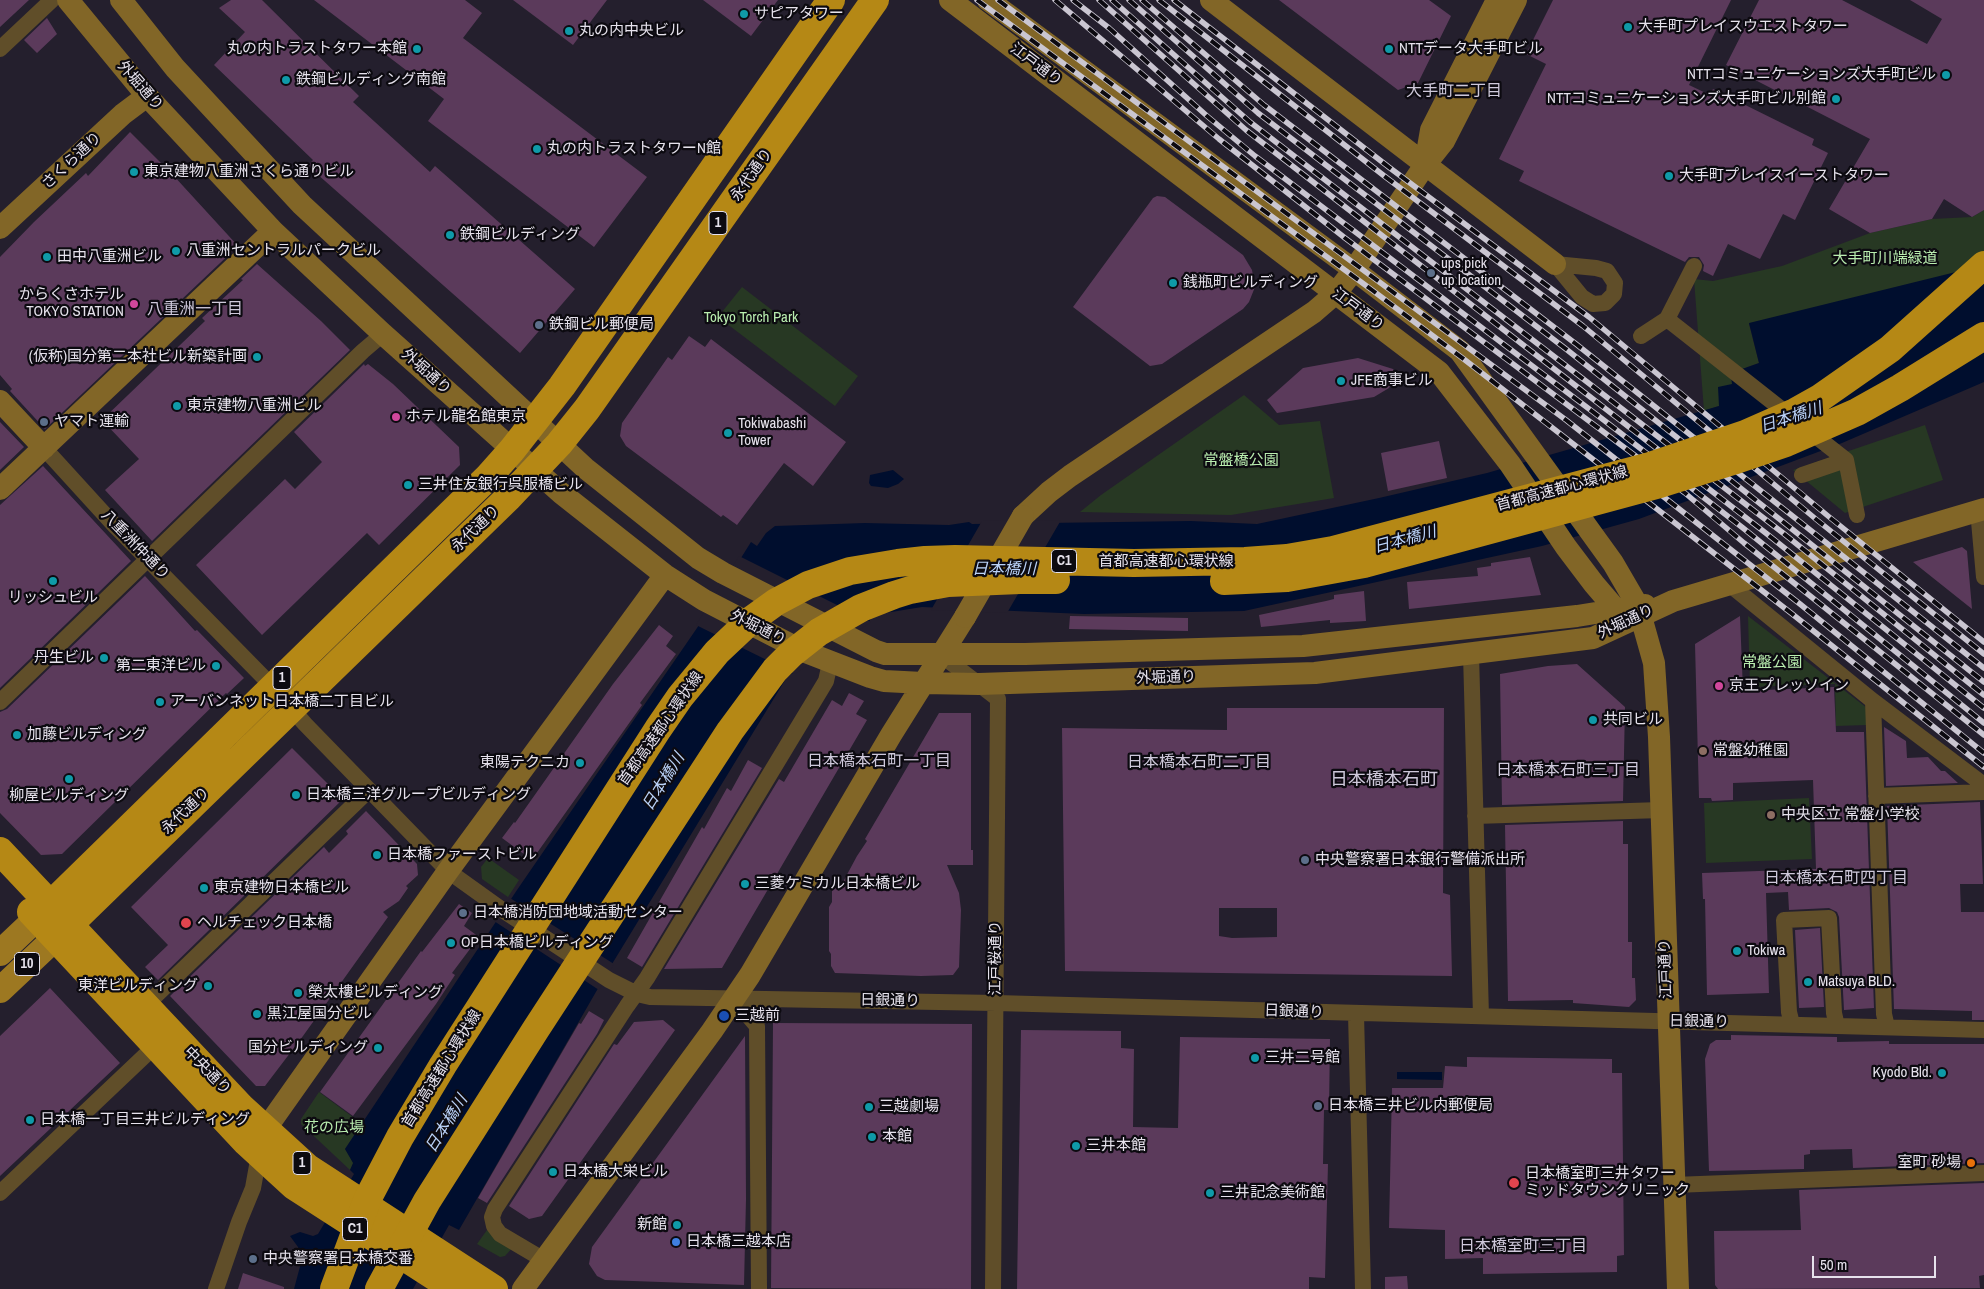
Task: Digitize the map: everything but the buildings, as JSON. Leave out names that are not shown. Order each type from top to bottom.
[{"type":"highway","name":"永代通り","points":[[43,911],[488,477],[512,450],[562,386],[830,0]]},
{"type":"highway","name":"永代通り","points":[[62,931],[535,470],[559,444],[592,401],[875,0]]},
{"type":"highway","name":"首都高速都心環状線","points":[[334,1289],[368,1198],[400,1137],[443,1065],[648,746],[680,697],[717,652],[751,620],[776,602],[808,585],[850,571],[916,561],[955,559],[1134,563],[1245,561],[1287,558],[1333,550],[1650,466],[1745,434],[1795,412],[1820,398],[1890,349],[1984,264]]},
{"type":"highway","name":"首都高速都心環状線","points":[[379,1289],[432,1193],[749,704],[775,670],[791,654],[819,632],[845,616],[894,594],[948,583],[1020,580],[1156,582],[1245,580],[1288,578],[1364,564],[1660,484],[1786,442],[1857,412],[1984,336]]},
{"type":"highway","name":"中央通り","points":[[0,851],[43,911],[62,931],[145,1006],[262,1142]]},
{"type":"highway","name":"中央通り","points":[[0,878],[43,911]]},
{"type":"highway","name":"中央通り","points":[[62,931],[155,1046],[262,1142],[308,1168],[337,1202],[435,1264],[494,1289]]},
{"type":"highway","name":"中央通り","points":[[435,1264],[454,1289]]},
{"type":"main road","name":"外堀通り","points":[[68,0],[147,96],[273,231],[383,334],[561,493],[665,575],[704,600],[830,663],[884,681],[923,683],[979,684],[1315,673],[1593,638],[1631,613]]},
{"type":"main road","name":"外堀通り","points":[[121,0],[175,68],[302,205],[584,468],[698,558],[885,654],[941,655],[1303,646],[1577,616],[1631,613],[1981,509]]},
{"type":"main road","name":"江戸通り","points":[[950,0],[1439,372],[1510,464],[1566,547],[1594,584],[1631,613]]},
{"type":"main road","name":"江戸通り","points":[[988,0],[1354,270],[1460,351],[1613,563],[1631,613],[1652,649],[1654,663],[1659,737],[1678,1289]]},
{"type":"main road","points":[[1211,0],[1555,264]]},
{"type":"main road","points":[[1425,165],[1431,130],[1497,0]]},
{"type":"main road","points":[[523,1289],[734,999],[755,967],[891,735],[965,617],[1023,516],[1070,476],[1314,312],[1336,293],[1354,270],[1425,165],[1444,141],[1516,0]]},
{"type":"main road","name":"さくら通り","points":[[0,228],[123,114],[147,96]]},
{"type":"main road","points":[[0,489],[273,231]]},
{"type":"main road","name":"八重洲仲通り","points":[[0,401],[44,448]]},
{"type":"main road","points":[[262,1142],[448,871],[665,575]]},
{"type":"main road","name":"永代通り","points":[[0,953],[43,911]]},
{"type":"main road","name":"永代通り","points":[[0,990],[62,931]]},
{"type":"street","points":[[0,49],[52,0]]},
{"type":"street","points":[[1641,336],[1667,319],[1694,266]]},
{"type":"street","points":[[1667,319],[1846,460],[1857,515]]},
{"type":"street","points":[[0,702],[363,351],[383,334]]},
{"type":"street","name":"八重洲仲通り","points":[[44,448],[448,871]]},
{"type":"street","points":[[1802,475],[1846,460]]},
{"type":"street","points":[[1981,509],[1984,577]]},
{"type":"street","points":[[1729,584],[1873,700],[1984,785]]},
{"type":"street","points":[[1471,654],[1481,1016]]},
{"type":"street","name":"江戸桜通り","points":[[941,655],[998,699],[994,1289]]},
{"type":"street","points":[[544,1260],[500,1234],[494,1226],[492,1217],[495,1209],[627,1006],[637,994],[826,681],[830,663]]},
{"type":"street","points":[[1873,700],[1884,1014],[1887,1027]]},
{"type":"street","points":[[145,1006],[369,790]]},
{"type":"street","points":[[1876,796],[1984,792]]},
{"type":"street","points":[[1475,816],[1661,810]]},
{"type":"street","name":"日銀通り","points":[[448,871],[501,909],[609,980],[637,994],[650,997],[996,1003],[1984,1030]]},
{"type":"street","points":[[1792,1024],[1788,1012],[1784,920],[1829,918],[1834,1013],[1837,1026]]},
{"type":"street","points":[[734,999],[757,1026],[759,1289]]},
{"type":"street","points":[[1356,1014],[1363,1289]]},
{"type":"street","points":[[0,1193],[155,1046]]},
{"type":"street","points":[[216,1289],[253,1188],[262,1142]]},
{"type":"street","points":[[1674,1185],[1984,1173]]},
{"type":"green space","name":"大手町川端緑道","points":[[1984,210],[1984,267],[1749,324],[1759,363],[1731,373],[1732,384],[1719,406],[1704,411],[1694,279],[1713,281],[1782,266],[1870,233],[1932,219],[1972,217]]},
{"type":"green space","name":"Tokyo Torch Park","points":[[742,287],[858,376],[835,406],[718,317]]},
{"type":"green space","name":"常盤橋公園","points":[[1244,395],[1279,425],[1320,421],[1334,498],[1231,515],[1080,512],[1101,495]]},
{"type":"green space","points":[[1925,425],[1943,480],[1845,513],[1793,470]]},
{"type":"green space","name":"常盤公園","points":[[1748,616],[1867,708],[1867,725],[1836,726],[1835,684],[1750,687]]},
{"type":"green space","points":[[1809,798],[1812,859],[1706,863],[1704,803]]},
{"type":"green space","points":[[488,858],[519,880],[508,897],[482,879],[481,867]]},
{"type":"green space","name":"花の広場","points":[[319,1092],[362,1124],[345,1149],[354,1163],[350,1170],[301,1124],[301,1119]]},
{"type":"green space","points":[[487,1230],[514,1246],[505,1256],[500,1257],[477,1244]]},
{"type":"water","name":"日本橋川","points":[[1984,263],[1984,382],[1842,443],[1639,519],[1542,546],[1244,611],[1084,614],[922,607],[885,613],[876,609],[869,622],[787,677],[612,964],[459,1230],[449,1225],[413,1289],[294,1289],[302,1259],[298,1247],[290,1236],[300,1232],[313,1236],[318,1234],[354,1174],[350,1170],[353,1163],[345,1149],[517,890],[697,628],[751,542],[757,546],[766,533],[775,526],[865,523],[949,525],[969,522],[972,524],[1191,521],[1257,524],[1379,498],[1487,473],[1719,406],[1718,387],[1732,384],[1731,373],[1759,363],[1749,323],[1968,269]]},
{"type":"water","points":[[893,470],[904,479],[898,484],[888,488],[871,486],[869,483],[870,475]]},
{"type":"water","points":[[1397,1072],[1442,1072],[1442,1080],[1397,1079]]},
{"type":"pier","points":[[1061,520],[1007,613],[931,610],[982,521]]},
{"type":"pier","points":[[739,556],[871,622],[795,674],[696,625]]},
{"type":"pier","points":[[510,898],[614,964],[599,990],[494,921]]},
{"type":"railway","points":[[977,0],[1465,360],[1791,613],[1984,767]]},
{"type":"railway","points":[[998,0],[1566,420],[1800,604],[1984,753]]},
{"type":"railway","points":[[1055,0],[1219,139],[1345,238],[1685,493],[1744,543],[1984,735]]},
{"type":"railway","points":[[1073,0],[1109,28],[1207,116],[1255,156],[1743,528],[1984,723]]},
{"type":"railway","points":[[1099,0],[1246,130],[1767,534],[1984,708]]},
{"type":"railway","points":[[1112,0],[1250,122],[1783,533],[1984,695]]},
{"type":"railway","points":[[1129,0],[1258,113],[1566,349],[1984,682]]},
{"type":"railway","points":[[1142,0],[1264,105],[1576,344],[1984,668]]},
{"type":"railway","points":[[1159,0],[1383,175],[1583,326],[1817,520],[1984,654]]},
{"type":"railway","points":[[1174,0],[1390,168],[1589,317],[1828,516],[1984,642]]},
{"type":"place","name":"サピアタワー","points":[[744,14]]},
{"type":"place","name":"大手町プレイスウエストタワー","points":[[1628,27]]},
{"type":"place","name":"丸の内中央ビル","points":[[569,31]]},
{"type":"place","name":"丸の内トラストタワー本館","points":[[417,49]]},
{"type":"place","name":"NTTデータ大手町ビル","points":[[1389,49]]},
{"type":"place","name":"NTTコミュニケーションズ大手町ビル","points":[[1946,75]]},
{"type":"place","name":"鉄鋼ビルディング南館","points":[[286,80]]},
{"type":"place","name":"NTTコミュニケーションズ大手町ビル別館","points":[[1836,99]]},
{"type":"place","name":"丸の内トラストタワーN館","points":[[537,149]]},
{"type":"place","name":"東京建物八重洲さくら通りビル","points":[[134,172]]},
{"type":"place","name":"大手町プレイスイーストタワー","points":[[1669,176]]},
{"type":"place","name":"鉄鋼ビルディング","points":[[450,235]]},
{"type":"place","name":"八重洲セントラルパークビル","points":[[176,251]]},
{"type":"place","name":"田中八重洲ビル","points":[[47,257]]},
{"type":"place","name":"ups pick up location","points":[[1431,273]]},
{"type":"place","name":"銭瓶町ビルディング","points":[[1173,283]]},
{"type":"place","name":"からくさホテル TOKYO STATION","points":[[134,304]]},
{"type":"place","name":"鉄鋼ビル郵便局","points":[[539,325]]},
{"type":"place","name":"(仮称)国分第二本社ビル新築計画","points":[[257,357]]},
{"type":"place","name":"JFE商事ビル","points":[[1341,381]]},
{"type":"place","name":"東京建物八重洲ビル","points":[[177,406]]},
{"type":"place","name":"ホテル龍名館東京","points":[[396,417]]},
{"type":"place","name":"ヤマト運輸","points":[[44,422]]},
{"type":"place","name":"Tokiwabashi Tower","points":[[728,433]]},
{"type":"place","name":"三井住友銀行呉服橋ビル","points":[[408,485]]},
{"type":"place","name":"リッシュビル","points":[[53,581]]},
{"type":"place","name":"丹生ビル","points":[[104,658]]},
{"type":"place","name":"第二東洋ビル","points":[[216,666]]},
{"type":"place","name":"京王プレッソイン","points":[[1719,686]]},
{"type":"place","name":"アーバンネット日本橋二丁目ビル","points":[[160,702]]},
{"type":"place","name":"共同ビル","points":[[1593,720]]},
{"type":"place","name":"加藤ビルディング","points":[[17,735]]},
{"type":"place","name":"常盤幼稚園","points":[[1703,751]]},
{"type":"place","name":"東陽テクニカ","points":[[580,763]]},
{"type":"place","name":"柳屋ビルディング","points":[[69,779]]},
{"type":"place","name":"日本橋三洋グループビルディング","points":[[296,795]]},
{"type":"place","name":"中央区立 常盤小学校","points":[[1771,815]]},
{"type":"place","name":"日本橋ファーストビル","points":[[377,855]]},
{"type":"place","name":"中央警察署日本銀行警備派出所","points":[[1305,860]]},
{"type":"place","name":"三菱ケミカル日本橋ビル","points":[[745,884]]},
{"type":"place","name":"東京建物日本橋ビル","points":[[204,888]]},
{"type":"place","name":"日本橋消防団地域活動センター","points":[[463,913]]},
{"type":"place","name":"ヘルチェック日本橋","points":[[186,923]]},
{"type":"place","name":"OP日本橋ビルディング","points":[[451,943]]},
{"type":"place","name":"Tokiwa","points":[[1737,951]]},
{"type":"place","name":"Matsuya BLD.","points":[[1808,982]]},
{"type":"place","name":"東洋ビルディング","points":[[208,986]]},
{"type":"place","name":"榮太樓ビルディング","points":[[298,993]]},
{"type":"place","name":"黒江屋国分ビル","points":[[257,1014]]},
{"type":"place","name":"三越前","points":[[724,1016]]},
{"type":"place","name":"国分ビルディング","points":[[378,1048]]},
{"type":"place","name":"三井二号館","points":[[1255,1058]]},
{"type":"place","name":"Kyodo Bld.","points":[[1942,1073]]},
{"type":"place","name":"日本橋三井ビル内郵便局","points":[[1318,1106]]},
{"type":"place","name":"三越劇場","points":[[869,1107]]},
{"type":"place","name":"日本橋一丁目三井ビルディング","points":[[30,1120]]},
{"type":"place","name":"本館","points":[[872,1137]]},
{"type":"place","name":"三井本館","points":[[1076,1146]]},
{"type":"place","name":"室町 砂場","points":[[1971,1163]]},
{"type":"place","name":"日本橋大栄ビル","points":[[553,1172]]},
{"type":"place","name":"日本橋室町三井タワー ミッドタウンクリニック","points":[[1514,1183]]},
{"type":"place","name":"三井記念美術館","points":[[1210,1193]]},
{"type":"place","name":"新館","points":[[677,1225]]},
{"type":"place","name":"日本橋三越本店","points":[[676,1242]]},
{"type":"place","name":"中央警察署日本橋交番","points":[[253,1259]]},
{"type":"district","name":"大手町二丁目","points":[[1454,92]]},
{"type":"district","name":"八重洲一丁目","points":[[195,310]]},
{"type":"district","name":"日本橋本石町一丁目","points":[[879,762]]},
{"type":"district","name":"日本橋本石町二丁目","points":[[1199,763]]},
{"type":"district","name":"日本橋本石町三丁目","points":[[1568,771]]},
{"type":"district","name":"日本橋本石町","points":[[1384,780]]},
{"type":"district","name":"日本橋本石町四丁目","points":[[1836,879]]},
{"type":"district","name":"日本橋室町三丁目","points":[[1523,1247]]}]
